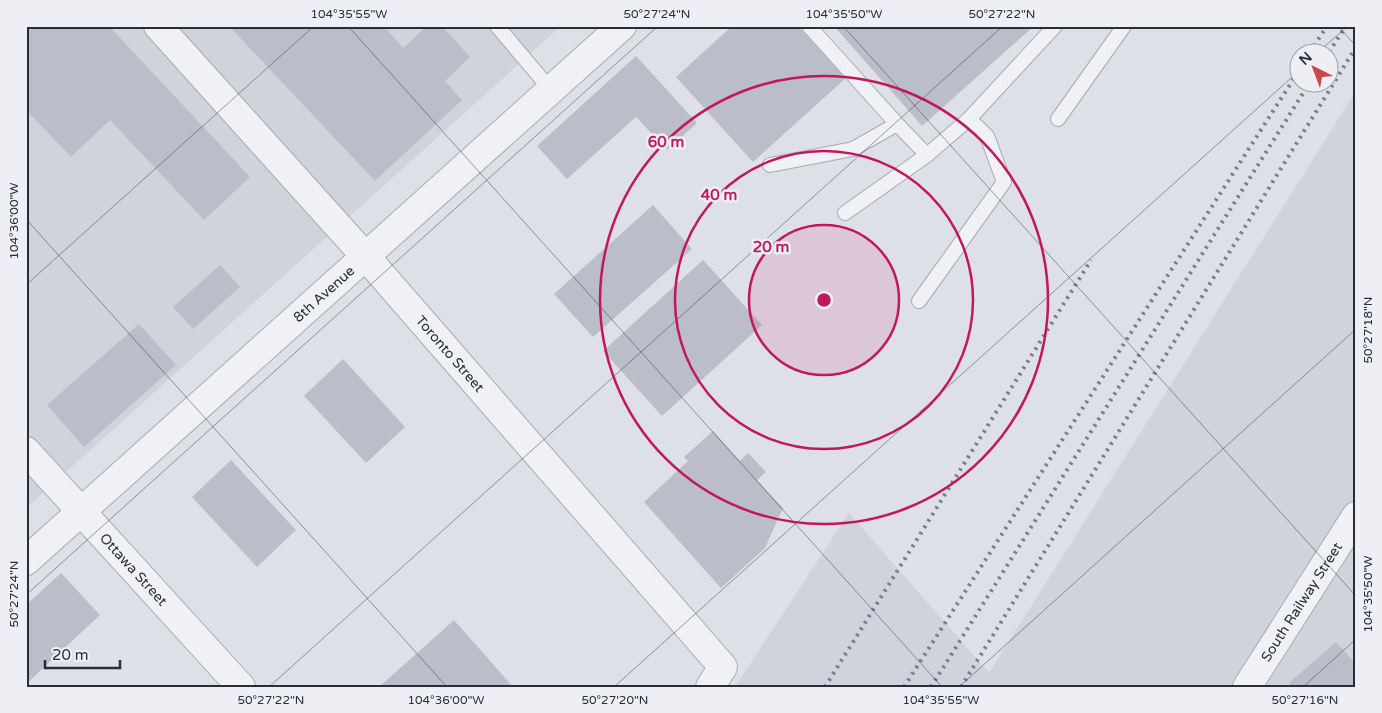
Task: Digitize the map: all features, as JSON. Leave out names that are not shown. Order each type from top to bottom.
[{"type":"street","name":"Toronto Street","points":[[158,26],[366,257],[723,667],[710,687]]},
{"type":"street","name":"8th Avenue","points":[[26,561],[622,26]]},
{"type":"street","name":"Ottawa Street","points":[[26,451],[241,687]]},
{"type":"street","name":"South Railway Street","points":[[1247,687],[1356,516]]},
{"type":"lane","points":[[497,26],[551,90]]},
{"type":"lane","points":[[809,26],[927,155]]},
{"type":"lane","points":[[844,212],[927,155],[969,119],[1055,26]]},
{"type":"lane","points":[[1058,119],[1124,26]]},
{"type":"lane","points":[[919,301],[1004,182],[987,136],[969,119]]},
{"type":"lane","points":[[770,165],[853,149],[897,124]]},
{"type":"shaded area","points":[[26,26],[561,26],[26,508]]},
{"type":"shaded area","points":[[1356,91],[1356,687],[735,687],[849,513],[989,673]]},
{"type":"building","points":[[26,26],[109,26],[250,177],[204,220],[110,120],[71,157],[26,110]]},
{"type":"building","points":[[229,26],[384,26],[403,48],[427,26],[442,26],[470,57],[445,81],[462,100],[375,181]]},
{"type":"building","points":[[732,26],[798,26],[846,78],[753,162],[676,77]]},
{"type":"building","points":[[834,26],[1034,26],[922,126]]},
{"type":"building","points":[[636,56],[697,123],[667,150],[636,117],[567,179],[537,146]]},
{"type":"building","points":[[653,205],[692,249],[593,337],[554,294]]},
{"type":"building","points":[[703,260],[762,325],[662,416],[603,351]]},
{"type":"building","points":[[220,265],[240,287],[193,329],[173,307]]},
{"type":"building","points":[[139,324],[176,365],[84,447],[47,405]]},
{"type":"building","points":[[343,359],[405,427],[366,463],[304,396]]},
{"type":"building","points":[[713,431],[740,461],[748,453],[766,472],[757,480],[783,508],[765,548],[721,588],[644,502],[688,461],[684,457]]},
{"type":"building","points":[[231,460],[296,530],[257,567],[192,497]]},
{"type":"building","points":[[61,573],[100,615],[26,684],[26,605]]},
{"type":"building","points":[[454,620],[513,687],[379,687]]},
{"type":"building","points":[[1336,642],[1356,664],[1356,686],[1292,687],[1289,683]]},
{"type":"railway","points":[[1317,42],[1327,26]]},
{"type":"railway","points":[[1336,42],[1346,26]]},
{"type":"railway","points":[[961,687],[1356,47]]},
{"type":"railway","points":[[904,687],[1290,85]]},
{"type":"railway","points":[[931,687],[1304,92]]},
{"type":"railway","points":[[825,687],[1091,260]]}]
